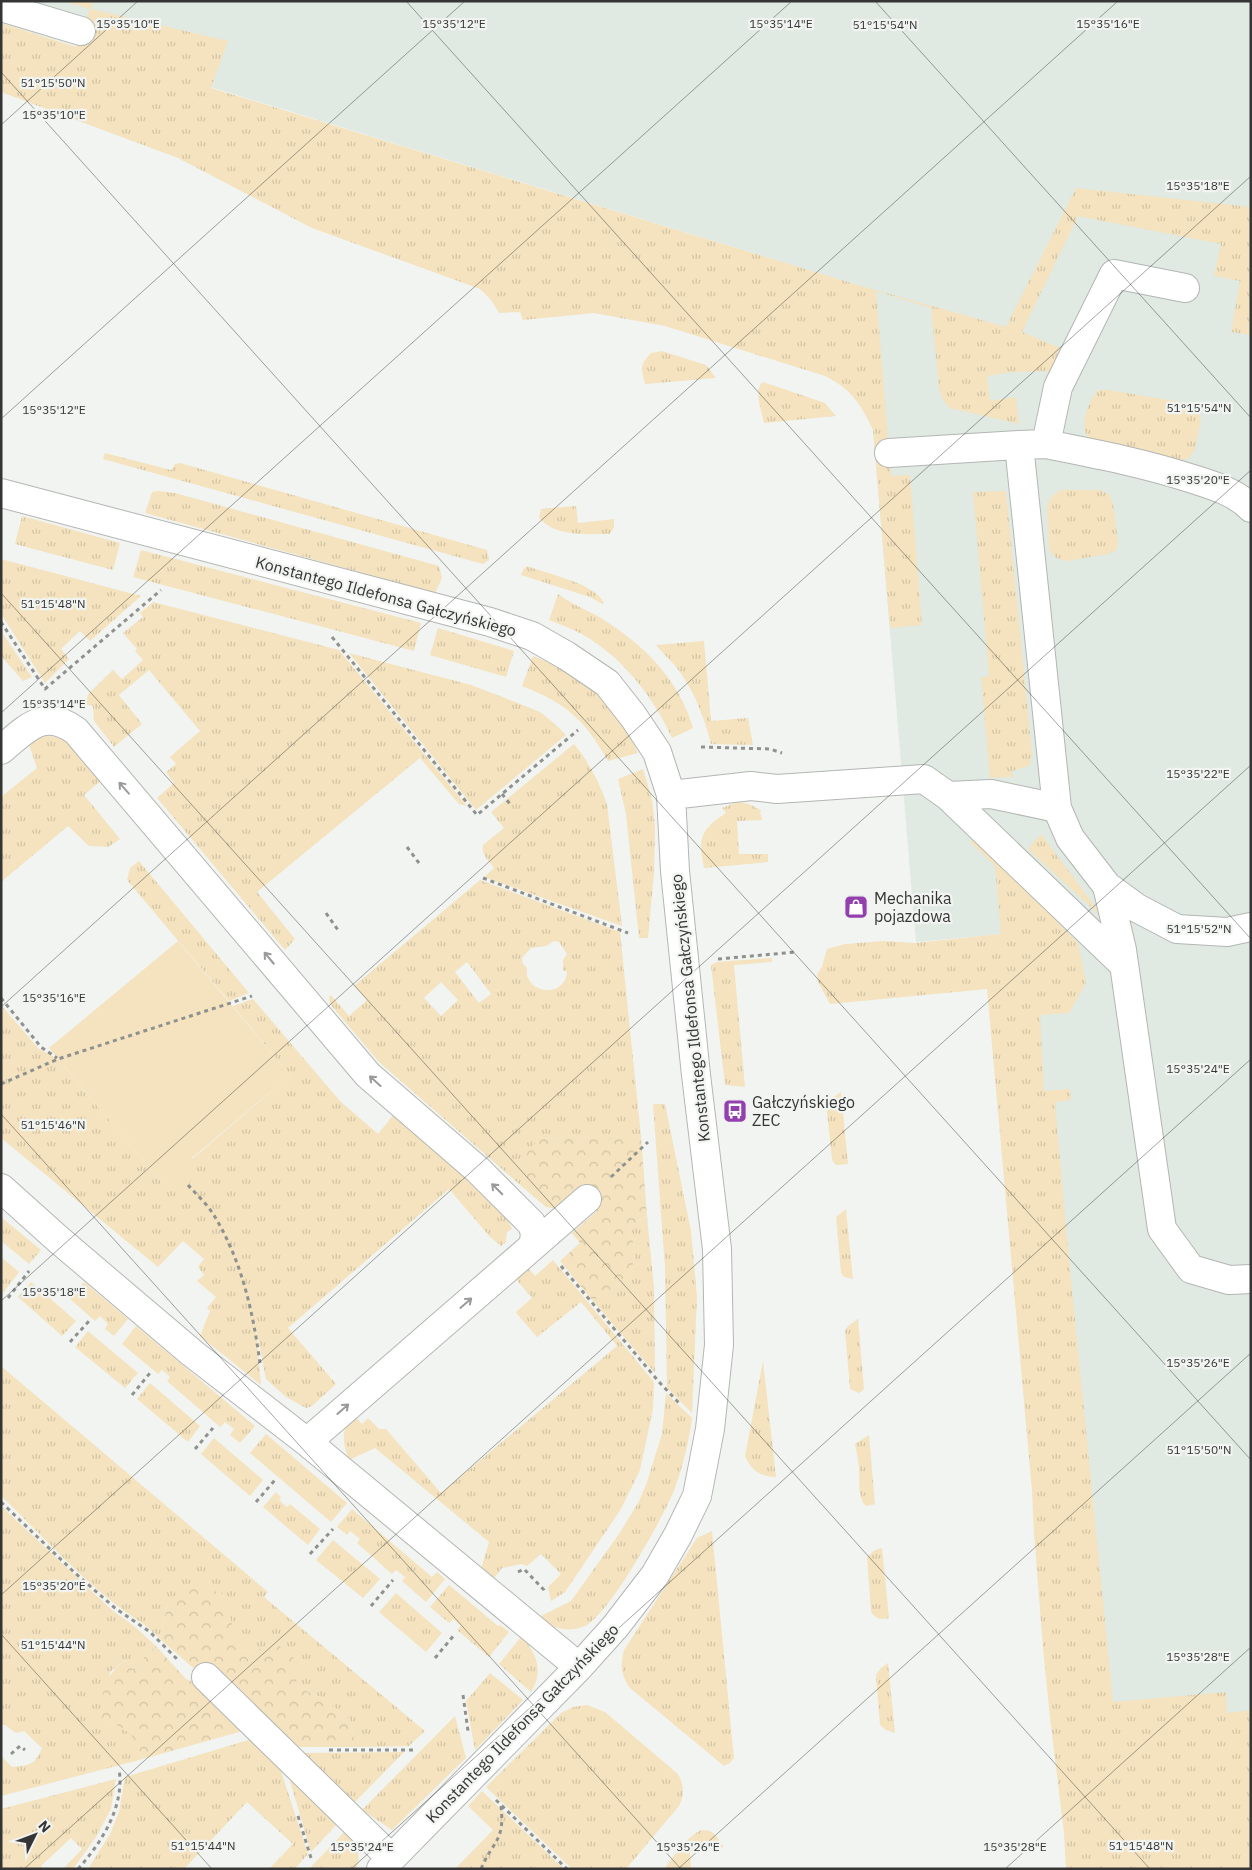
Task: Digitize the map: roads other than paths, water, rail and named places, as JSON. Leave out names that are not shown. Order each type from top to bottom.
[{"type":"street","points":[[1,7],[81,31]]},
{"type":"street","points":[[1046,444],[1058,387],[1114,274],[1185,288]]},
{"type":"street","points":[[889,453],[1046,444],[1140,462],[1182,475],[1221,488],[1251,508]]},
{"type":"street","points":[[1019,446],[1057,808],[1070,838],[1107,886],[1137,908],[1177,929],[1227,932],[1251,927]]},
{"type":"street","name":"Konstantego Ildefonsa Gałczyńskiego","points":[[1,493],[490,622],[532,636],[567,656],[607,683],[633,716],[657,752],[671,795],[676,871],[697,1085],[717,1249],[719,1345],[712,1419],[697,1496],[678,1535],[655,1575],[615,1627],[579,1667],[386,1863]]},
{"type":"street","points":[[1,750],[32,724],[55,720],[65,723],[76,731],[368,1075],[478,1170],[531,1223],[535,1230],[536,1243]]},
{"type":"street","points":[[671,795],[751,786],[777,789],[924,779],[948,796],[1124,965]]},
{"type":"street","points":[[948,796],[991,794],[1057,808]]},
{"type":"street","points":[[1107,886],[1122,950],[1162,1229],[1191,1269],[1228,1280],[1251,1279]]},
{"type":"street","points":[[1,1188],[192,1353],[307,1442],[579,1667]]},
{"type":"street","points":[[307,1442],[587,1199]]},
{"type":"street","points":[[206,1677],[282,1750],[386,1863]]},
{"type":"place","name":"Mechanika pojazdowa","points":[[856,907]]},
{"type":"place","name":"Gałczyńskiego ZEC","points":[[735,1111]]}]
